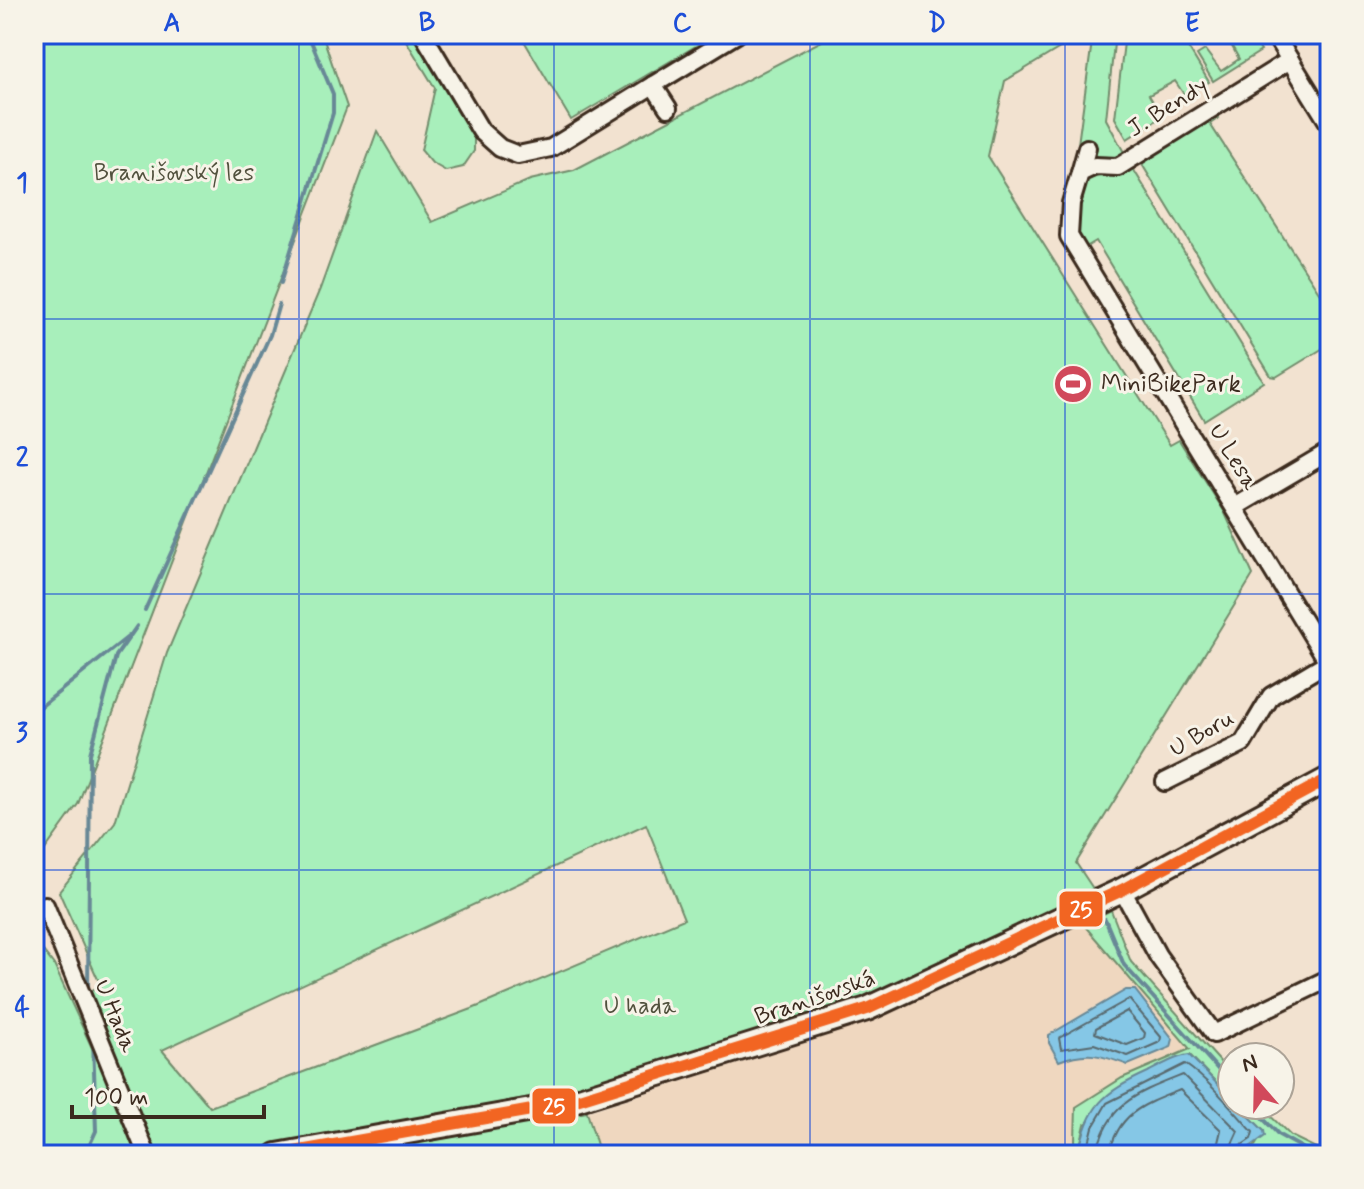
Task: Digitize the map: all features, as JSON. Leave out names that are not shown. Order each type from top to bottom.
[{"type":"street","points":[[423,34],[481,131],[500,148],[518,155],[537,153],[737,34]]},
{"type":"street","points":[[1274,34],[1330,125]]},
{"type":"street","name":"J. Bendy","points":[[1077,180],[1095,166],[1118,167],[1290,60]]},
{"type":"street","points":[[653,85],[668,108]]},
{"type":"street","name":"U Lesa","points":[[1087,148],[1077,180],[1069,236],[1329,663]]},
{"type":"street","points":[[1235,507],[1330,451]]},
{"type":"street","name":"U Boru","points":[[1165,782],[1243,743],[1271,696],[1329,663]]},
{"type":"street","name":"Branišovská","points":[[277,1155],[560,1105],[696,1065],[907,993],[1122,890],[1330,778]]},
{"type":"street","points":[[1122,890],[1158,956],[1214,1034],[1330,978]]},
{"type":"street","name":"U Hada","points":[[34,909],[45,905],[147,1155]]},
{"type":"shaded area","points":[[1083,924],[1190,1049],[1122,1078],[1064,1155],[600,1155],[587,1112],[869,1022]]},
{"type":"green space","name":"Branišovský les","points":[[34,34],[322,34],[347,107],[78,804],[34,865]]},
{"type":"green space","points":[[402,34],[413,34],[474,136],[474,151],[463,167],[446,171],[432,163],[421,150],[435,88]]},
{"type":"green space","points":[[520,34],[716,34],[571,120]]},
{"type":"green space","name":"U hada","points":[[835,34],[1083,34],[1005,81],[988,156],[1170,445],[1179,440],[1224,511],[1253,575],[1076,863],[1094,890],[883,993],[611,1081],[235,1155],[154,1155],[90,991],[101,986],[59,892],[115,822],[167,653],[320,289],[377,131],[432,222],[530,180],[574,170]],"holes":[[[646,824],[684,919],[472,1009],[210,1107],[162,1050]]]},
{"type":"green space","points":[[1093,34],[1115,34],[1106,119],[1126,156],[1111,163],[1097,159],[1094,147],[1078,144]]},
{"type":"green space","points":[[1125,34],[1180,34],[1209,82],[1185,96],[1175,81],[1149,95],[1162,117],[1127,139],[1115,118]]},
{"type":"green space","points":[[1225,34],[1250,34],[1261,51],[1213,81],[1197,55],[1205,50],[1221,71],[1239,59]]},
{"type":"green space","points":[[1216,112],[1219,118],[1210,124],[1330,309],[1330,344],[1276,377],[1271,376],[1140,161]]},
{"type":"green space","points":[[1132,167],[1264,382],[1204,420],[1096,241],[1081,250],[1078,240],[1075,214],[1087,180]]},
{"type":"green space","points":[[1111,910],[1131,962],[1216,1057],[1216,1082],[1190,1055],[1085,1124],[1078,1155],[1064,1155],[1075,1141],[1076,1107],[1122,1078],[1190,1049],[1083,924]]},
{"type":"green space","points":[[34,939],[54,965],[141,1155],[34,1155]]},
{"type":"green space","points":[[587,1112],[600,1155],[352,1155]]},
{"type":"green space","points":[[1254,1121],[1276,1121],[1291,1136],[1330,1155],[1239,1155],[1255,1146],[1264,1131]]},
{"type":"water","points":[[1126,990],[1135,990],[1173,1039],[1171,1047],[1128,1065],[1094,1055],[1059,1061],[1049,1043],[1049,1035]]},
{"type":"water","points":[[1189,1055],[1216,1083],[1216,1121],[1254,1121],[1265,1136],[1239,1155],[1078,1155],[1093,1112],[1109,1094]]},
{"type":"waterway","points":[[281,283],[333,113],[333,94],[308,34]]},
{"type":"waterway","points":[[145,610],[270,335],[279,304]]},
{"type":"waterway","points":[[88,992],[90,754],[116,656],[137,626]]},
{"type":"waterway","points":[[34,712],[129,636]]},
{"type":"waterway","points":[[1105,919],[1124,965],[1216,1067]]},
{"type":"waterway","points":[[85,1155],[96,1131],[93,1040]]},
{"type":"waterway","points":[[1265,1121],[1279,1135],[1315,1155]]},
{"type":"transit line","name":"25","points":[[277,1155],[560,1105],[867,1009],[1122,890],[1330,778]]},
{"type":"place","name":"MiniBikePark","points":[[1073,384]]}]
